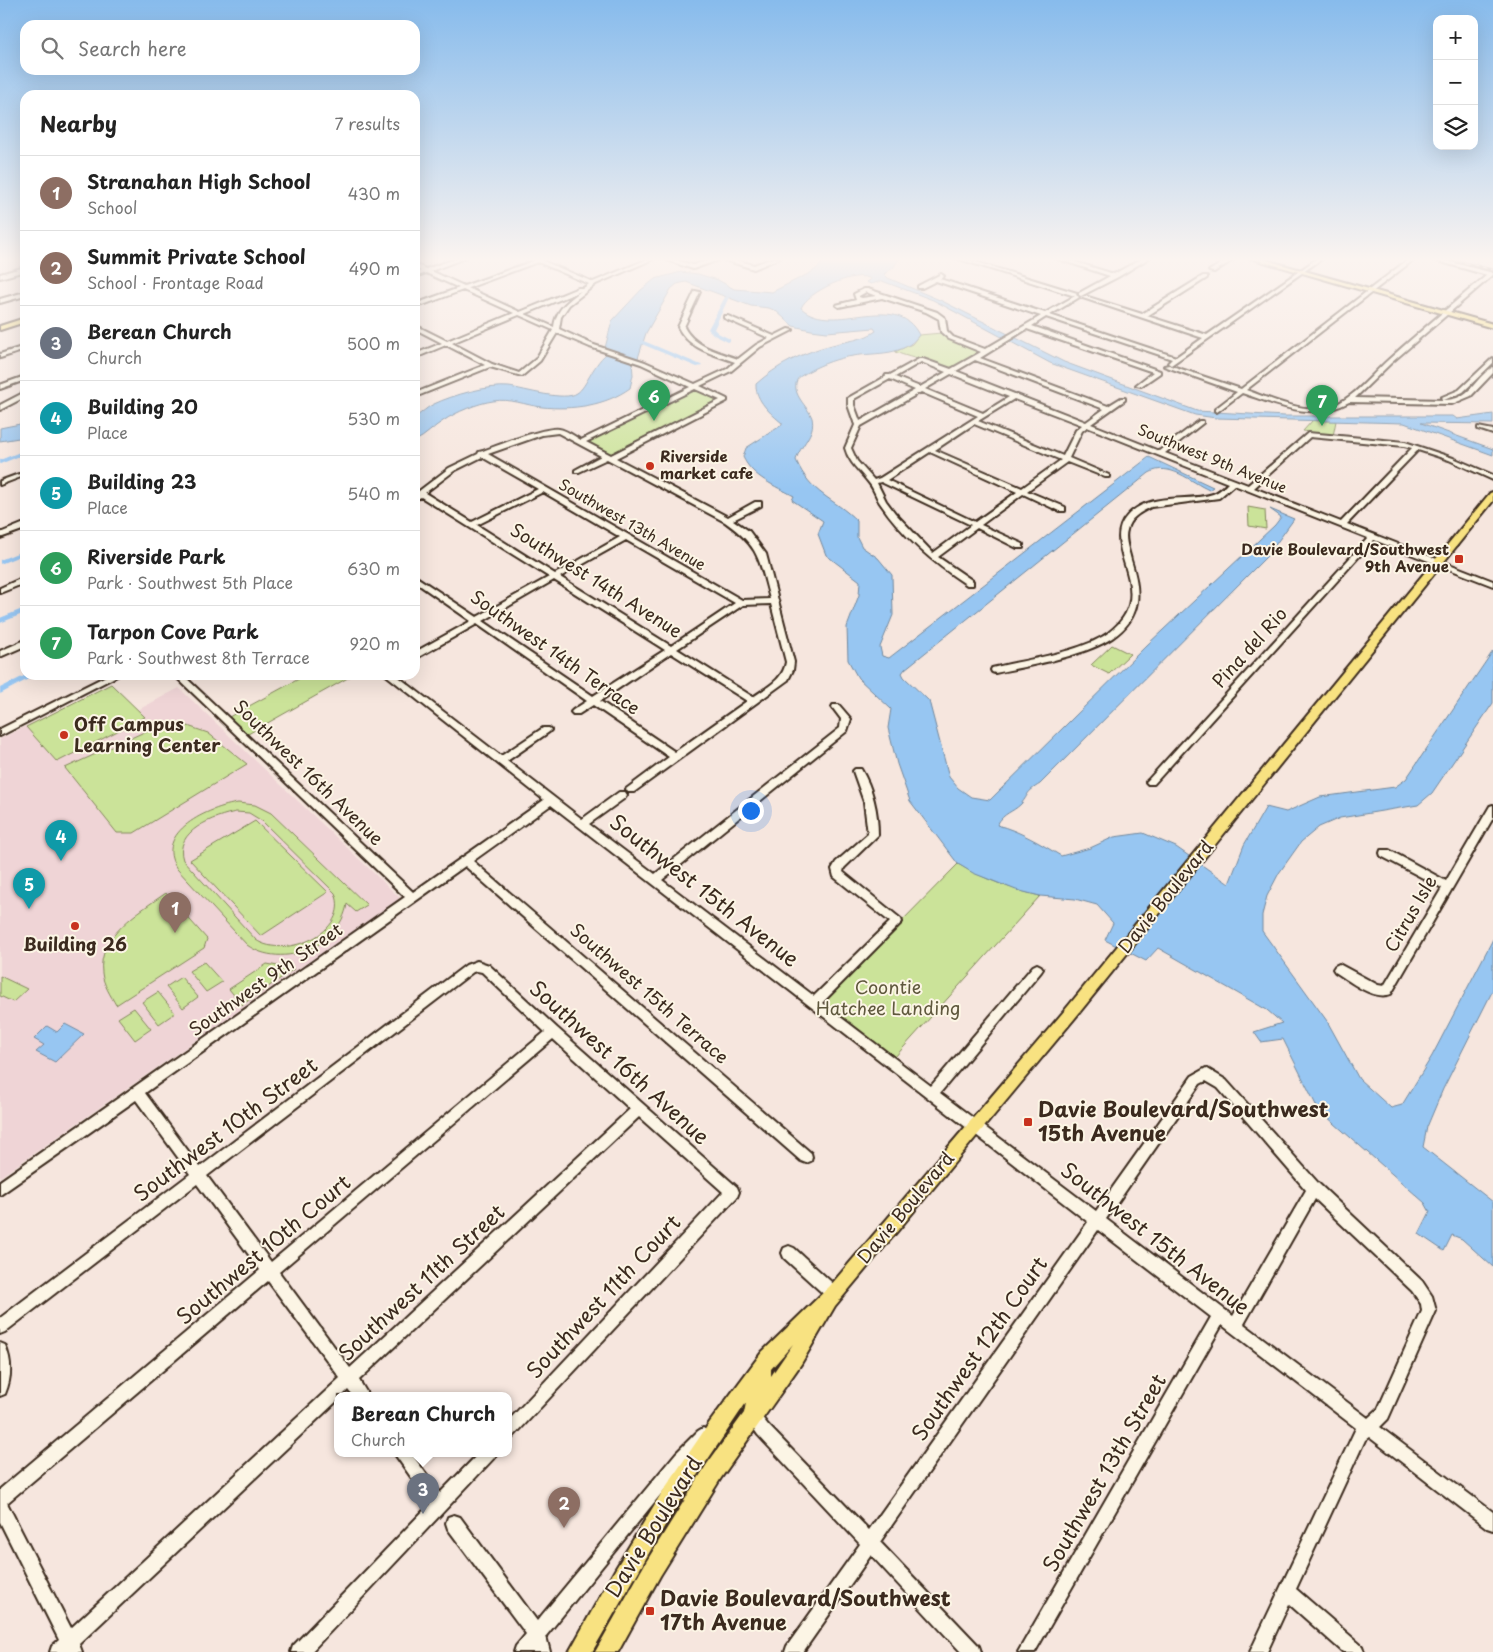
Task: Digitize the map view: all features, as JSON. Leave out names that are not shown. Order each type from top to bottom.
[{"type":"main road","name":"Davie Boulevard","points":[[580,1652],[653,1525],[727,1413],[768,1358],[780,1343],[834,1294],[973,1126],[1120,954],[1438,562],[1492,492]]},
{"type":"main road","name":"Davie Boulevard","points":[[606,1652],[683,1519],[752,1416],[795,1358],[834,1294]]},
{"type":"main road","points":[[752,1416],[758,1384],[768,1358]]},
{"type":"street","points":[[431,335],[490,364],[520,375],[538,360],[553,335]]},
{"type":"street","points":[[420,354],[467,335]]},
{"type":"street","points":[[568,335],[635,361],[725,400],[577,471]]},
{"type":"street","points":[[684,335],[692,342],[740,362]]},
{"type":"street","points":[[767,335],[774,338]]},
{"type":"street","points":[[582,442],[740,362],[758,346],[780,335]]},
{"type":"street","points":[[948,335],[986,352]]},
{"type":"street","points":[[970,583],[945,568],[902,526],[882,500],[872,482],[856,467],[848,448],[858,425],[1015,335]]},
{"type":"street","points":[[1054,335],[1292,408],[1308,410],[1337,406],[1350,399],[1420,335]]},
{"type":"street","points":[[1104,335],[1177,359]]},
{"type":"street","points":[[1201,335],[1207,337]]},
{"type":"street","points":[[1139,385],[1210,335]]},
{"type":"street","points":[[1216,410],[1313,335]]},
{"type":"street","points":[[0,356],[20,350]]},
{"type":"street","points":[[975,358],[1109,409]]},
{"type":"street","name":"Southwest 9th Avenue","points":[[888,376],[921,360],[1493,584]]},
{"type":"street","points":[[1350,399],[1441,398],[1456,394],[1493,360]]},
{"type":"street","points":[[420,393],[490,364]]},
{"type":"street","points":[[1350,399],[1452,402],[1461,400],[1493,369]]},
{"type":"street","points":[[858,425],[851,405],[851,398],[888,376],[984,416]]},
{"type":"street","points":[[0,387],[20,380]]},
{"type":"street","points":[[1466,386],[1474,389]]},
{"type":"street","points":[[872,482],[882,480],[1014,396]]},
{"type":"street","points":[[0,408],[10,405],[20,398]]},
{"type":"street","points":[[932,557],[1065,460],[1079,430],[1123,399]]},
{"type":"street","points":[[974,422],[1107,476]]},
{"type":"street","points":[[1161,453],[1201,422]]},
{"type":"street","points":[[1480,428],[1493,432]]},
{"type":"street","points":[[420,494],[481,453],[553,431],[559,431],[728,520],[746,532],[762,554],[790,662],[789,670],[784,678],[582,824]]},
{"type":"street","points":[[1249,488],[1308,435],[1395,443],[1417,447],[1493,478]]},
{"type":"street","points":[[1342,525],[1417,447]]},
{"type":"street","points":[[930,450],[1062,509]]},
{"type":"street","name":"Southwest 13th Avenue","points":[[481,453],[741,603]]},
{"type":"street","points":[[0,483],[19,476]]},
{"type":"street","points":[[882,480],[1020,546]]},
{"type":"street","points":[[995,670],[1089,646],[1111,636],[1134,608],[1136,593],[1122,534],[1129,518],[1138,510],[1160,502],[1217,496],[1231,481]]},
{"type":"street","points":[[472,525],[543,489]]},
{"type":"street","name":"Southwest 14th Avenue","points":[[420,496],[472,525],[753,701]]},
{"type":"street","points":[[728,520],[758,504]]},
{"type":"street","points":[[0,536],[20,528]]},
{"type":"street","points":[[420,653],[625,537]]},
{"type":"street","name":"Pina del Rio","points":[[1151,782],[1373,537]]},
{"type":"street","name":"Southwest 14th Terrace","points":[[420,581],[675,757]]},
{"type":"street","points":[[0,591],[20,582]]},
{"type":"street","points":[[576,712],[741,603],[773,601]]},
{"type":"street","points":[[0,654],[20,645]]},
{"type":"street","points":[[0,732],[105,680]]},
{"type":"street","name":"Southwest 16th Avenue","points":[[183,680],[413,898]]},
{"type":"street","name":"Southwest 15th Avenue","points":[[397,680],[1095,1221],[1493,1522]]},
{"type":"street","points":[[655,880],[844,729],[846,719],[836,707]]},
{"type":"street","points":[[501,760],[546,730]]},
{"type":"street","points":[[814,1004],[897,922],[838,874],[837,869],[840,865],[873,835],[874,827],[865,784],[858,771]]},
{"type":"street","name":"Southwest 9th Street","points":[[0,1189],[551,800]]},
{"type":"street","name":"Citrus Isle","points":[[1339,969],[1376,990],[1386,991],[1493,808]]},
{"type":"street","points":[[1386,853],[1447,886]]},
{"type":"street","name":"Southwest 15th Terrace","points":[[466,861],[806,1157]]},
{"type":"street","name":"Southwest 16th Avenue","points":[[478,966],[485,968],[553,1032],[732,1192]]},
{"type":"street","name":"Southwest 10th Street","points":[[0,1327],[470,968],[478,966]]},
{"type":"street","points":[[932,1094],[1037,969]]},
{"type":"street","name":"Southwest 10th Court","points":[[0,1499],[553,1032]]},
{"type":"street","name":"Southwest 12th Court","points":[[793,1652],[1196,1080],[1206,1074],[1222,1084],[1314,1189]]},
{"type":"street","points":[[137,1092],[359,1392]]},
{"type":"street","name":"Southwest 11th Street","points":[[337,1392],[638,1109]]},
{"type":"street","points":[[1235,1327],[1314,1189],[1417,1286],[1427,1301],[1429,1311],[1383,1414],[1360,1436],[1258,1652]]},
{"type":"street","name":"Southwest 11th Court","points":[[512,1428],[732,1192]]},
{"type":"street","points":[[790,1253],[834,1294]]},
{"type":"street","name":"Southwest 13th Street","points":[[1026,1652],[1220,1316]]},
{"type":"street","points":[[0,1350],[4,1362],[0,1389]]},
{"type":"street","name":"Southwest 11th Street","points":[[67,1649],[334,1395]]},
{"type":"street","points":[[522,1652],[681,1458],[727,1413]]},
{"type":"street","points":[[752,1416],[763,1430],[973,1652]]},
{"type":"street","points":[[405,1457],[440,1505]]},
{"type":"street","points":[[300,1652],[484,1457]]},
{"type":"street","points":[[0,1505],[67,1649]]},
{"type":"street","points":[[454,1523],[536,1635],[542,1652]]},
{"type":"street","points":[[1286,1591],[1356,1652]]},
{"type":"shaded area","points":[[111,684],[138,710],[179,688],[400,898],[0,1177],[0,739]]},
{"type":"green space","points":[[919,335],[944,335],[948,339],[983,352],[953,370],[895,352],[912,344]]},
{"type":"green space","points":[[699,389],[713,395],[715,401],[615,454],[608,454],[589,445],[591,440],[689,390]]},
{"type":"green space","points":[[1313,420],[1336,421],[1333,436],[1303,431]]},
{"type":"green space","points":[[1248,507],[1265,510],[1266,529],[1249,526]]},
{"type":"green space","points":[[1112,645],[1130,654],[1109,674],[1091,665]]},
{"type":"green space","points":[[297,680],[344,680],[248,734],[229,717]]},
{"type":"green space","points":[[111,684],[145,717],[57,762],[26,727]]},
{"type":"green space","points":[[182,724],[208,733],[247,764],[134,833],[117,833],[65,768],[153,728]]},
{"type":"green space","points":[[238,803],[255,805],[271,813],[367,905],[356,912],[347,904],[342,919],[333,932],[322,942],[307,950],[292,954],[276,955],[261,952],[247,945],[177,869],[171,856],[172,844],[178,833],[200,816],[226,805]],"holes":[[[236,812],[249,813],[262,821],[335,893],[337,907],[333,920],[325,930],[312,939],[283,947],[268,945],[256,940],[183,860],[182,850],[184,841],[198,827],[207,821],[227,814]]]},
{"type":"green space","points":[[255,821],[328,892],[261,936],[190,860]]},
{"type":"green space","name":"Coontie Hatchee Landing","points":[[958,864],[998,883],[1040,896],[894,1058],[827,1008],[824,1000]]},
{"type":"green space","points":[[166,893],[207,939],[204,948],[116,1005],[102,973],[102,960],[106,947],[113,936],[133,916]]},
{"type":"green space","points":[[204,962],[222,982],[206,992],[189,971]]},
{"type":"green space","points":[[267,964],[294,969],[242,1005],[229,989]]},
{"type":"green space","points":[[0,976],[27,989],[13,1002],[0,996]]},
{"type":"green space","points":[[181,977],[198,997],[183,1008],[166,987]]},
{"type":"green space","points":[[158,992],[175,1013],[159,1024],[142,1002]]},
{"type":"green space","points":[[134,1008],[151,1029],[135,1040],[118,1018]]},
{"type":"water","points":[[608,335],[645,335],[638,358],[640,359],[632,362],[633,375],[630,388],[610,399],[599,403],[565,408],[542,407],[506,400],[487,402],[454,414],[420,438],[420,413],[431,405],[461,394],[501,387],[554,396],[577,393],[581,390],[599,361],[610,351],[605,348]]},
{"type":"water","points":[[919,335],[913,342],[897,350],[836,360],[809,371],[797,380],[796,391],[810,414],[813,424],[810,434],[796,460],[808,481],[857,521],[857,537],[862,547],[878,558],[892,575],[893,615],[880,647],[882,656],[889,658],[1149,457],[1213,487],[1209,490],[1180,474],[1164,469],[1149,473],[905,669],[902,673],[904,677],[929,701],[949,777],[958,788],[971,797],[990,800],[1147,645],[1275,525],[1281,517],[1270,509],[1294,519],[1268,555],[1040,784],[1030,791],[1018,807],[1005,815],[997,825],[1022,834],[1061,856],[1090,848],[1114,837],[1143,833],[1176,847],[1229,884],[1244,845],[1266,807],[1286,812],[1320,797],[1395,787],[1406,779],[1493,651],[1493,703],[1432,793],[1418,805],[1340,818],[1319,827],[1301,842],[1279,873],[1267,896],[1262,915],[1262,931],[1327,1021],[1359,1079],[1391,1108],[1402,1105],[1432,1056],[1493,939],[1493,990],[1443,1089],[1427,1127],[1423,1147],[1493,1202],[1493,1267],[1462,1239],[1452,1235],[1444,1251],[1419,1234],[1430,1212],[1425,1203],[1318,1109],[1283,1039],[1261,1042],[1254,1032],[1282,1023],[1267,1010],[1158,948],[1146,961],[1105,940],[1113,923],[1097,905],[1075,899],[1040,896],[1016,890],[973,873],[958,864],[910,801],[897,764],[888,728],[891,709],[858,678],[848,660],[847,627],[859,595],[860,581],[826,555],[818,534],[823,521],[792,500],[794,496],[772,485],[758,475],[743,457],[746,448],[782,425],[761,401],[756,390],[756,384],[773,371],[801,355],[866,336]]},
{"type":"water","points":[[998,335],[1010,335],[1064,362],[1197,411],[1285,416],[1453,416],[1457,419],[1493,414],[1493,424],[1421,423],[1493,449],[1493,455],[1404,423],[1216,418],[1195,415],[1050,363]]},
{"type":"water","points":[[20,424],[20,438],[0,441],[0,428]]},
{"type":"water","points":[[65,1024],[84,1034],[55,1062],[36,1052],[44,1045],[34,1039],[47,1026],[57,1032]]},
{"type":"waterway","points":[[718,335],[728,340]]},
{"type":"waterway","points":[[634,339],[699,366]]},
{"type":"waterway","points":[[0,462],[20,454]]},
{"type":"waterway","points":[[0,562],[20,554]]},
{"type":"waterway","points":[[0,621],[20,612]]},
{"type":"waterway","points":[[0,691],[22,680]]},
{"type":"place","name":"Riverside Park","points":[[654,421]]},
{"type":"place","name":"Tarpon Cove Park","points":[[1322,426]]},
{"type":"place","name":"Riverside market cafe","points":[[650,466]]},
{"type":"place","name":"Davie Boulevard/Southwest 9th Avenue","points":[[1459,559]]},
{"type":"place","name":"Off Campus Learning Center","points":[[64,735]]},
{"type":"place","name":"Building 20","points":[[61,861]]},
{"type":"place","name":"Building 23","points":[[29,909]]},
{"type":"place","name":"Building 26","points":[[75,926]]},
{"type":"place","name":"Stranahan High School","points":[[175,933]]},
{"type":"place","name":"Davie Boulevard/Southwest 15th Avenue","points":[[1028,1122]]},
{"type":"place","name":"Berean Church","points":[[423,1514]]},
{"type":"place","name":"Summit Private School","points":[[564,1528]]},
{"type":"place","name":"Davie Boulevard/Southwest 17th Avenue","points":[[650,1611]]}]
